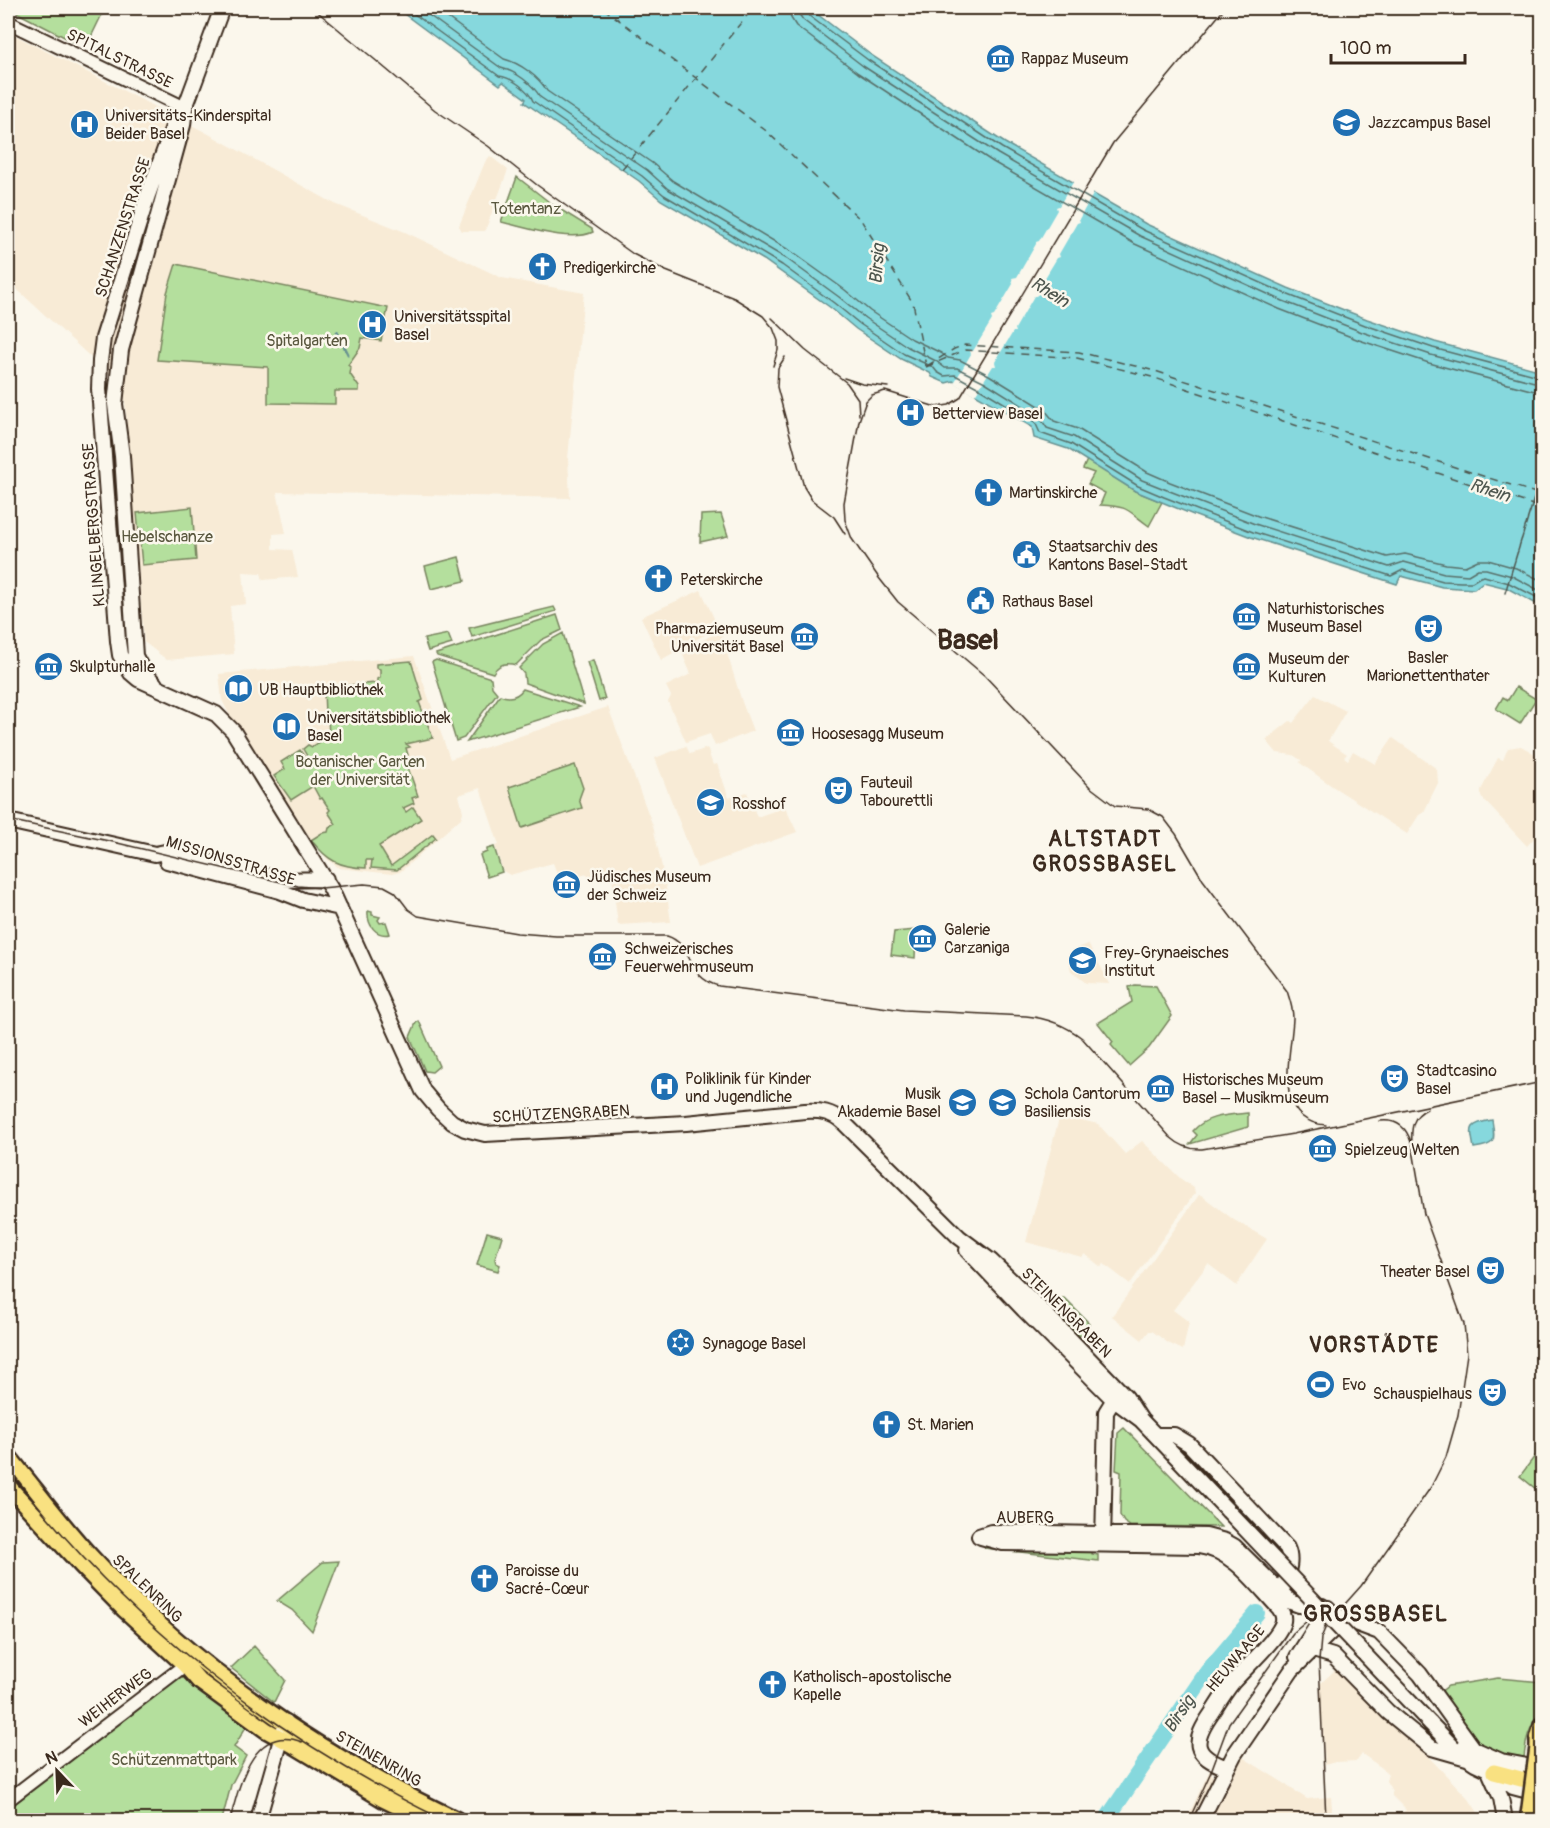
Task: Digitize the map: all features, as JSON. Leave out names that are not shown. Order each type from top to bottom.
[{"type":"main road","name":"SCHANZENSTRASSE","points":[[122,350],[183,125],[185,108],[222,8]]},
{"type":"main road","name":"SCHANZENSTRASSE","points":[[99,361],[148,195],[175,122],[185,108]]},
{"type":"main road","name":"KLINGELBERGSTRASSE","points":[[122,350],[115,404],[122,456],[132,635],[135,656],[139,665],[157,687]]},
{"type":"main road","name":"KLINGELBERGSTRASSE","points":[[99,361],[99,389],[118,641],[123,661],[138,680],[157,687]]},
{"type":"main road","name":"SCHÜTZENGRABEN","points":[[157,687],[216,714],[233,731],[328,884],[423,1091],[442,1114],[465,1129],[477,1133],[494,1134],[686,1123],[797,1112]]},
{"type":"main road","name":"MISSIONSSTRASSE","points":[[8,821],[155,854],[165,852],[282,880],[328,884]]},
{"type":"main road","points":[[297,881],[307,868],[308,850]]},
{"type":"main road","name":"MISSIONSSTRASSE","points":[[155,854],[163,860],[280,891],[307,901],[328,884]]},
{"type":"main road","points":[[307,901],[340,908]]},
{"type":"main road","name":"STEINENGRABEN","points":[[797,1112],[824,1111],[839,1118],[959,1237],[991,1261],[1433,1727],[1470,1754]]},
{"type":"main road","points":[[1103,1539],[1106,1412],[1120,1399]]},
{"type":"main road","points":[[1107,1432],[1117,1422],[1138,1418]]},
{"type":"main road","points":[[1157,1436],[1174,1435],[1189,1444],[1281,1539],[1290,1557],[1281,1594]]},
{"type":"main road","name":"SPALENRING","points":[[8,1456],[91,1558],[133,1600],[283,1729]]},
{"type":"main road","name":"SPALENRING","points":[[8,1486],[124,1609],[185,1665],[199,1681],[266,1731],[283,1729]]},
{"type":"main road","name":"AUBERG","points":[[1283,1621],[1281,1612],[1274,1604],[1231,1559],[1217,1550],[1198,1546],[1103,1539],[991,1532],[979,1536],[1003,1543],[1103,1539],[1216,1537],[1234,1546],[1281,1594],[1295,1604],[1317,1604],[1328,1608],[1344,1619],[1379,1632],[1420,1674],[1470,1754]]},
{"type":"main road","points":[[1316,1641],[1328,1608]]},
{"type":"main road","points":[[1201,1821],[1227,1768],[1292,1670],[1316,1641],[1344,1619]]},
{"type":"main road","name":"HEUWAAGE","points":[[1227,1768],[1203,1755],[1200,1750],[1199,1737],[1206,1721],[1233,1682],[1278,1633],[1283,1621]]},
{"type":"main road","points":[[1316,1641],[1388,1712],[1432,1748],[1542,1769]]},
{"type":"main road","points":[[1528,1818],[1542,1725]]},
{"type":"main road","points":[[258,1821],[283,1729]]},
{"type":"main road","name":"STEINENRING","points":[[283,1729],[383,1800],[426,1821]]},
{"type":"main road","name":"STEINENRING","points":[[283,1729],[457,1821]]},
{"type":"main road","points":[[1470,1754],[1513,1787],[1528,1791],[1542,1791]]},
{"type":"main road","points":[[1491,1770],[1521,1779],[1542,1780]]},
{"type":"main road","points":[[1491,1770],[1501,1798],[1505,1821]]},
{"type":"main road","points":[[1528,1818],[1542,1800]]},
{"type":"street","name":"SPITALSTRASSE","points":[[8,22],[185,108]]},
{"type":"street","name":"WEIHERWEG","points":[[8,1800],[185,1665]]},
{"type":"shaded area","name":"Universitätsspital Basel","points":[[8,32],[205,132],[335,204],[405,232],[502,278],[584,293],[568,458],[570,498],[277,492],[286,533],[273,534],[273,549],[292,550],[298,577],[263,580],[261,573],[243,572],[246,604],[230,606],[234,654],[167,660],[144,642],[124,388],[8,281]]},
{"type":"shaded area","points":[[490,156],[508,170],[485,231],[462,231],[459,226],[485,162]]},
{"type":"shaded area","points":[[701,590],[718,627],[661,660],[641,617]]},
{"type":"shaded area","points":[[720,630],[753,731],[715,746],[710,734],[686,742],[668,702],[671,696],[666,686],[691,674],[682,653]]},
{"type":"shaded area","points":[[414,656],[450,759],[608,707],[653,826],[671,922],[618,925],[612,877],[590,881],[587,874],[558,876],[553,863],[510,875],[503,871],[495,846],[499,845],[480,788],[459,795],[463,812],[461,818],[400,872],[392,874],[339,868],[327,859],[311,839],[229,714],[222,700],[219,674]]},
{"type":"shaded area","points":[[1315,695],[1346,711],[1328,741],[1347,754],[1344,757],[1348,760],[1353,751],[1375,764],[1393,738],[1437,769],[1438,783],[1424,812],[1419,815],[1407,834],[1332,786],[1300,763],[1301,760],[1293,755],[1277,753],[1266,740],[1290,721],[1293,723]]},
{"type":"shaded area","name":"Rosshof","points":[[686,746],[690,754],[707,748],[713,765],[717,764],[729,798],[747,792],[757,817],[785,807],[797,832],[697,868],[655,758]]},
{"type":"shaded area","points":[[1521,746],[1542,758],[1542,836],[1539,833],[1527,846],[1481,797],[1481,790],[1498,758],[1503,760],[1508,748]]},
{"type":"shaded area","name":"Frey-Grynaeisches Institut","points":[[1088,944],[1110,984],[1086,983],[1071,971],[1068,956]]},
{"type":"shaded area","points":[[1060,1115],[1098,1124],[1125,1154],[1142,1141],[1181,1179],[1194,1188],[1195,1193],[1130,1284],[1104,1264],[1101,1267],[1085,1254],[1082,1257],[1026,1242]]},
{"type":"shaded area","points":[[1199,1195],[1234,1220],[1267,1239],[1237,1286],[1208,1264],[1173,1310],[1189,1322],[1183,1350],[1168,1343],[1152,1331],[1149,1331],[1142,1340],[1112,1316]]},
{"type":"shaded area","points":[[1344,1669],[1469,1799],[1483,1820],[1395,1820],[1406,1810],[1392,1796],[1392,1791],[1386,1781],[1388,1774],[1382,1768],[1362,1754],[1357,1761],[1325,1765],[1320,1684],[1334,1671]]},
{"type":"shaded area","points":[[1239,1755],[1307,1799],[1331,1797],[1333,1820],[1205,1820]]},
{"type":"shaded area","points":[[1210,1770],[1214,1778],[1194,1820],[1186,1820]]},
{"type":"green space","points":[[8,8],[105,8],[89,41],[78,36],[74,42]]},
{"type":"green space","name":"Totentanz","points":[[517,177],[553,205],[592,229],[593,232],[572,236],[560,235],[501,222]]},
{"type":"green space","name":"Spitalgarten","points":[[176,264],[388,308],[381,341],[362,338],[360,348],[348,365],[359,391],[335,391],[335,404],[268,403],[268,367],[157,360],[167,293]]},
{"type":"green space","points":[[1087,460],[1135,491],[1162,502],[1149,526],[1127,510],[1100,505],[1105,493],[1088,484],[1094,473],[1083,469]]},
{"type":"green space","name":"Hebelschanze","points":[[192,507],[196,560],[142,565],[137,513]]},
{"type":"green space","points":[[721,514],[728,536],[700,542],[701,515]]},
{"type":"green space","points":[[459,557],[465,581],[431,589],[425,566]]},
{"type":"green space","points":[[554,607],[556,611],[472,637],[469,628]]},
{"type":"green space","points":[[557,615],[562,630],[541,640],[516,665],[503,664],[493,673],[436,654]]},
{"type":"green space","points":[[563,633],[584,704],[525,683],[524,674],[519,668],[543,644]]},
{"type":"green space","points":[[448,634],[452,644],[428,651],[424,639]]},
{"type":"green space","points":[[436,660],[491,678],[492,687],[497,693],[464,738],[456,741],[432,662]]},
{"type":"green space","points":[[593,660],[605,699],[599,701],[587,662]]},
{"type":"green space","name":"Botanischer Garten der Universität","points":[[411,661],[423,700],[419,702],[433,738],[406,744],[410,747],[406,748],[408,755],[404,756],[418,796],[412,798],[414,803],[403,808],[406,812],[413,807],[421,819],[379,846],[391,866],[433,834],[436,838],[397,870],[371,868],[372,860],[366,860],[366,868],[341,864],[329,858],[311,840],[328,832],[329,828],[336,824],[328,812],[330,810],[322,798],[320,799],[313,786],[291,800],[274,776],[285,769],[281,762],[300,750],[305,758],[307,756],[303,749],[308,745],[312,747],[329,736],[324,690],[321,687],[377,683],[380,669],[376,668],[376,664]]},
{"type":"green space","points":[[1516,687],[1536,699],[1520,724],[1496,709],[1503,697],[1508,700]]},
{"type":"green space","points":[[523,689],[580,707],[467,742],[500,695],[513,696]]},
{"type":"green space","points":[[575,765],[583,788],[579,799],[582,808],[522,828],[509,787]]},
{"type":"green space","points":[[494,847],[502,872],[487,877],[480,855]]},
{"type":"green space","points":[[368,911],[380,917],[378,920],[380,923],[386,922],[390,934],[381,934],[373,929]]},
{"type":"green space","points":[[916,930],[915,958],[891,955],[894,932]]},
{"type":"green space","points":[[1156,986],[1172,1016],[1149,1048],[1129,1066],[1111,1045],[1113,1042],[1098,1023],[1132,1002],[1129,987]]},
{"type":"green space","points":[[419,1021],[439,1066],[432,1072],[425,1071],[410,1037]]},
{"type":"green space","points":[[1248,1113],[1248,1127],[1190,1144],[1197,1135],[1193,1131],[1204,1122],[1218,1117]]},
{"type":"green space","points":[[487,1232],[502,1236],[495,1259],[500,1265],[498,1271],[477,1265]]},
{"type":"green space","points":[[1060,1298],[1064,1298],[1089,1323],[1089,1328],[1082,1336],[1076,1335],[1051,1310]]},
{"type":"green space","points":[[1124,1428],[1221,1527],[1130,1526],[1124,1522],[1120,1515],[1121,1472],[1116,1470],[1118,1433]]},
{"type":"green space","points":[[1535,1456],[1542,1461],[1542,1494],[1520,1476]]},
{"type":"green space","points":[[984,1548],[1093,1549],[1092,1554],[1098,1555],[1098,1561]]},
{"type":"green space","points":[[339,1561],[312,1631],[292,1610],[277,1601],[323,1562]]},
{"type":"green space","points":[[254,1646],[285,1680],[274,1702],[231,1668]]},
{"type":"green space","name":"Schützenmattpark","points":[[181,1676],[246,1727],[234,1747],[246,1756],[231,1785],[222,1820],[8,1820],[8,1809]]},
{"type":"green space","points":[[1498,1678],[1542,1682],[1542,1715],[1531,1728],[1524,1757],[1495,1752],[1477,1741],[1463,1727],[1439,1693],[1448,1686]]},
{"type":"water","name":"Rhein","points":[[396,8],[809,8],[871,55],[1005,143],[1146,224],[1288,288],[1367,319],[1435,342],[1542,371],[1542,607],[1507,588],[1483,582],[1474,589],[1442,587],[1401,576],[1397,584],[1251,537],[1135,491],[1068,449],[1034,438],[1032,427],[953,381],[946,383],[901,359],[856,329],[831,308],[764,260],[661,200],[639,181],[524,102],[526,99],[503,82],[500,85]]},
{"type":"water","points":[[1492,1120],[1493,1141],[1474,1148],[1472,1128],[1478,1123]]},
{"type":"pier","points":[[1075,179],[1095,191],[1079,219],[1080,222],[1077,223],[1059,254],[1060,257],[1057,258],[1037,291],[1039,293],[1034,296],[1015,329],[1016,332],[1013,332],[995,362],[996,366],[993,366],[975,395],[954,383],[971,354],[970,351],[973,351],[992,320],[991,317],[994,316],[1013,284],[1012,278],[1017,277],[1057,210],[1056,207],[1059,206]]},
{"type":"waterway","points":[[337,332],[348,354]]},
{"type":"waterway","name":"Birsig","points":[[1106,1820],[1207,1672],[1257,1613]]},
{"type":"ferry route","points":[[603,8],[765,130],[861,220],[913,303],[926,366]]},
{"type":"ferry route","points":[[622,169],[753,8]]},
{"type":"ferry route","points":[[927,366],[954,349],[965,345],[1079,352],[1155,371],[1542,495]]},
{"type":"ferry route","points":[[926,367],[965,350],[1077,358],[1152,377],[1542,508]]},
{"type":"ferry route","points":[[1542,472],[1505,593],[1542,473]]},
{"type":"tram line","points":[[313,8],[435,110],[488,146],[537,185],[633,254],[666,271],[734,298],[763,316],[773,328],[778,341],[773,366]]},
{"type":"tram line","points":[[1225,8],[1113,143],[960,398],[949,405],[936,407],[885,391],[872,395],[866,401],[859,421],[844,503],[845,520],[852,539],[898,602],[985,676],[1090,787],[1115,806],[1148,809],[1163,817],[1176,834],[1203,880],[1287,991],[1293,1018],[1288,1066],[1291,1099],[1297,1112],[1308,1121],[1326,1125]]},
{"type":"tram line","points":[[772,318],[805,350],[847,383],[858,399],[859,415]]},
{"type":"tram line","points":[[785,357],[778,368],[777,387],[804,487],[812,500],[834,517],[845,534]]},
{"type":"tram line","points":[[844,378],[862,384],[888,387]]},
{"type":"tram line","points":[[8,820],[109,841],[298,886],[321,888],[364,884],[384,886],[395,892],[408,909],[418,916],[517,933],[556,936],[667,936],[682,946],[700,976],[719,986],[904,1010],[1041,1018],[1069,1029],[1082,1038],[1170,1137],[1181,1145],[1193,1149],[1293,1134],[1542,1082]]},
{"type":"tram line","points":[[1326,1820],[1319,1661],[1321,1638],[1327,1624],[1361,1586],[1431,1487],[1446,1457],[1458,1415],[1467,1354],[1464,1324],[1424,1214],[1412,1144],[1415,1119],[1427,1109]]},
{"type":"tram line","points":[[1380,1121],[1391,1121],[1400,1125],[1411,1142]]},
{"type":"tram line","points":[[8,1467],[52,1522],[100,1574],[151,1624],[205,1670],[261,1713],[320,1752],[381,1788],[444,1820]]},
{"type":"tram line","points":[[1189,1820],[1210,1774],[1229,1723],[1293,1633],[1307,1621],[1340,1606]]},
{"type":"tram line","points":[[230,1820],[244,1776],[260,1750],[271,1742],[285,1739],[302,1742]]},
{"type":"place","name":"Rappaz Museum","points":[[1000,58]]},
{"type":"place","name":"Jazzcampus Basel","points":[[1347,122]]},
{"type":"place","name":"Universitäts-Kinderspital Beider Basel","points":[[84,124]]},
{"type":"place","name":"Predigerkirche","points":[[542,267]]},
{"type":"place","name":"Universitätsspital Basel","points":[[373,325]]},
{"type":"place","name":"Betterview Basel","points":[[911,413]]},
{"type":"place","name":"Martinskirche","points":[[988,492]]},
{"type":"place","name":"Staatsarchiv des Kantons Basel-Stadt","points":[[1027,555]]},
{"type":"place","name":"Peterskirche","points":[[659,579]]},
{"type":"place","name":"Rathaus Basel","points":[[981,601]]},
{"type":"place","name":"Naturhistorisches Museum Basel","points":[[1246,617]]},
{"type":"place","name":"Basler Marionettenthater","points":[[1428,629]]},
{"type":"place","name":"Pharmaziemuseum Universität Basel","points":[[805,637]]},
{"type":"place","name":"Skulpturhalle","points":[[48,666]]},
{"type":"place","name":"Museum der Kulturen","points":[[1247,667]]},
{"type":"place","name":"UB Hauptbibliothek","points":[[238,689]]},
{"type":"place","name":"Universitätsbibliothek Basel","points":[[286,726]]},
{"type":"place","name":"Hoosesagg Museum","points":[[790,733]]},
{"type":"place","name":"Fauteuil Tabourettli","points":[[839,791]]},
{"type":"place","name":"Rosshof","points":[[711,803]]},
{"type":"place","name":"Jüdisches Museum der Schweiz","points":[[566,885]]},
{"type":"place","name":"Galerie Carzaniga","points":[[923,938]]},
{"type":"place","name":"Schweizerisches Feuerwehrmuseum","points":[[603,957]]},
{"type":"place","name":"Frey-Grynaeisches Institut","points":[[1083,961]]},
{"type":"place","name":"Stadtcasino Basel","points":[[1395,1079]]},
{"type":"place","name":"Poliklinik für Kinder und Jugendliche","points":[[664,1087]]},
{"type":"place","name":"Historisches Museum Basel – Musikmuseum","points":[[1161,1088]]},
{"type":"place","name":"Musik Akademie Basel","points":[[962,1102]]},
{"type":"place","name":"Schola Cantorum Basiliensis","points":[[1003,1102]]},
{"type":"place","name":"Spielzeug Welten","points":[[1323,1149]]},
{"type":"place","name":"Theater Basel","points":[[1491,1271]]},
{"type":"place","name":"Synagoge Basel","points":[[681,1343]]},
{"type":"place","name":"Evo","points":[[1321,1384]]},
{"type":"place","name":"Schauspielhaus","points":[[1493,1393]]},
{"type":"place","name":"St. Marien","points":[[886,1424]]},
{"type":"place","name":"Paroisse du Sacré-Cœur","points":[[484,1579]]},
{"type":"place","name":"Katholisch-apostolische Kapelle","points":[[772,1685]]},
{"type":"district","name":"Basel","points":[[968,639]]},
{"type":"district","name":"ALTSTADT GROSSBASEL","points":[[1105,850]]},
{"type":"district","name":"VORSTÄDTE","points":[[1374,1344]]},
{"type":"district","name":"GROSSBASEL","points":[[1376,1613]]}]
